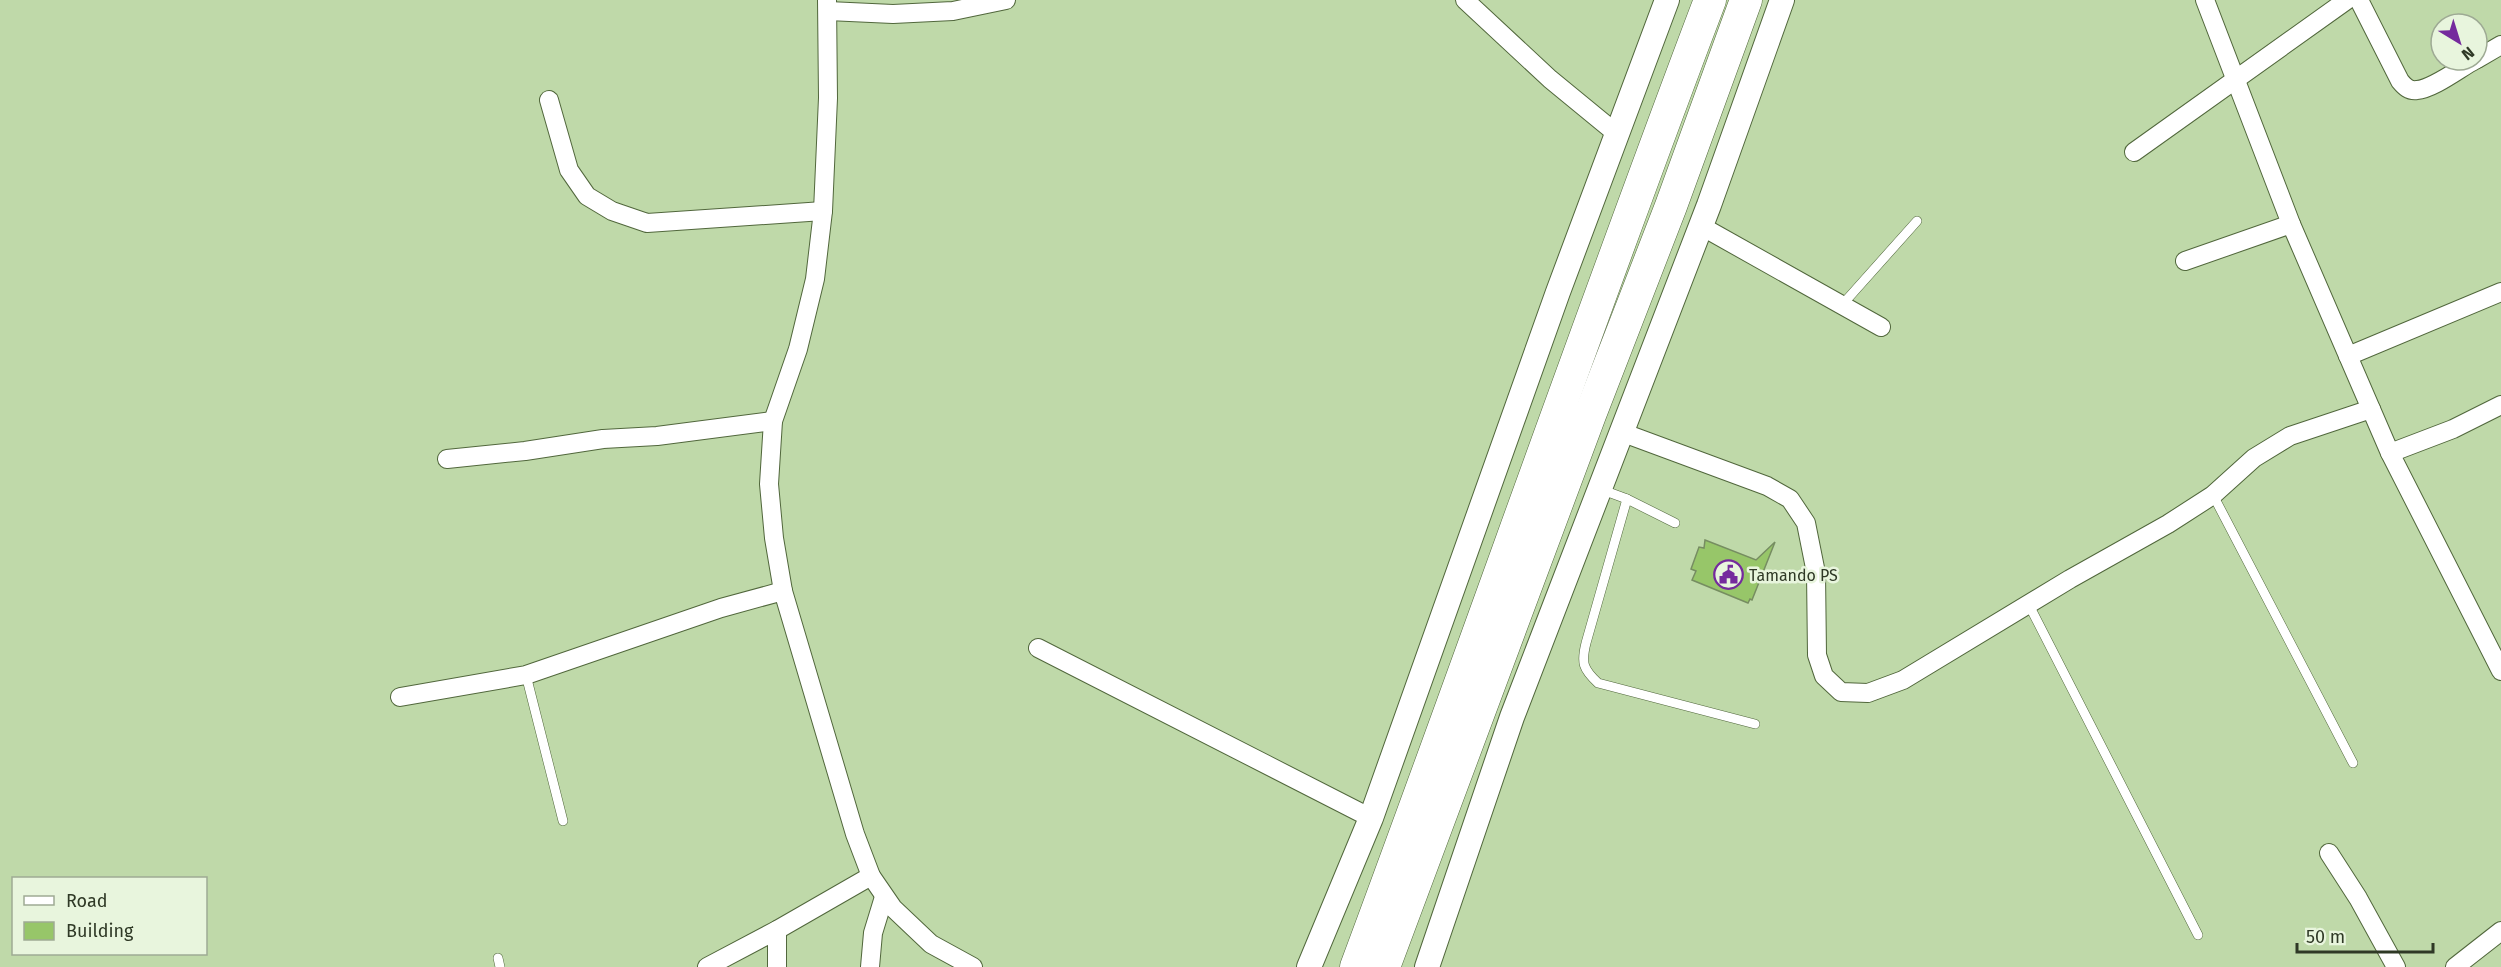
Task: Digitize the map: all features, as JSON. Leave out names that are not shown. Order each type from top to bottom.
[{"type":"highway","points":[[1356,967],[1463,680],[1646,169],[1710,0]]},
{"type":"highway","points":[[1384,967],[1590,415],[1671,206],[1746,0]]},
{"type":"street","points":[[973,967],[931,944],[884,897],[871,876],[855,834],[783,591],[769,484],[773,421],[798,349],[812,290],[823,211],[828,98],[827,6],[893,14],[953,11],[1006,0]]},
{"type":"street","points":[[1465,0],[1551,79],[1617,134]]},
{"type":"street","points":[[1309,967],[1371,818],[1550,314],[1667,0]]},
{"type":"street","points":[[1427,967],[1512,717],[1701,226],[1782,0]]},
{"type":"street","points":[[2205,0],[2291,224],[2390,453],[2501,671]]},
{"type":"street","points":[[2134,152],[2347,0]]},
{"type":"street","points":[[2360,0],[2400,81],[2406,88],[2416,90],[2428,87],[2454,72]]},
{"type":"street","points":[[549,100],[569,170],[587,196],[612,211],[647,223],[823,211]]},
{"type":"street","points":[[2186,261],[2291,224]]},
{"type":"street","points":[[1701,226],[1881,327]]},
{"type":"street","points":[[2348,356],[2501,292]]},
{"type":"street","points":[[2390,453],[2453,429],[2501,405]]},
{"type":"street","points":[[1622,432],[1767,486],[1790,499],[1806,523],[1816,573],[1817,655],[1824,676],[1841,692],[1868,693],[1903,680],[2168,524],[2213,495],[2254,458],[2290,436],[2371,409]]},
{"type":"street","points":[[447,459],[525,451],[603,439],[657,436],[773,421]]},
{"type":"street","points":[[400,697],[526,675],[721,608],[783,591]]},
{"type":"street","points":[[1038,648],[1371,818]]},
{"type":"street","points":[[2329,853],[2358,898],[2396,967]]},
{"type":"street","points":[[707,967],[871,876]]},
{"type":"street","points":[[870,967],[873,933],[884,897]]},
{"type":"street","points":[[777,930],[777,967]]},
{"type":"street","points":[[2455,967],[2501,930]]},
{"type":"lane","points":[[1842,305],[1917,221]]},
{"type":"lane","points":[[1600,489],[1627,499],[1675,523]]},
{"type":"lane","points":[[2213,495],[2353,763]]},
{"type":"lane","points":[[1627,499],[1586,643],[1582,660],[1585,671],[1598,683],[1755,724]]},
{"type":"lane","points":[[2029,605],[2198,935]]},
{"type":"lane","points":[[526,675],[563,821]]},
{"type":"building","name":"Tamando PS","points":[[1705,540],[1756,560],[1775,542],[1752,600],[1750,599],[1748,603],[1692,580],[1696,571],[1691,569],[1699,547],[1704,548]]},
{"type":"place","name":"Tamando PS","points":[[1728,575]]}]
